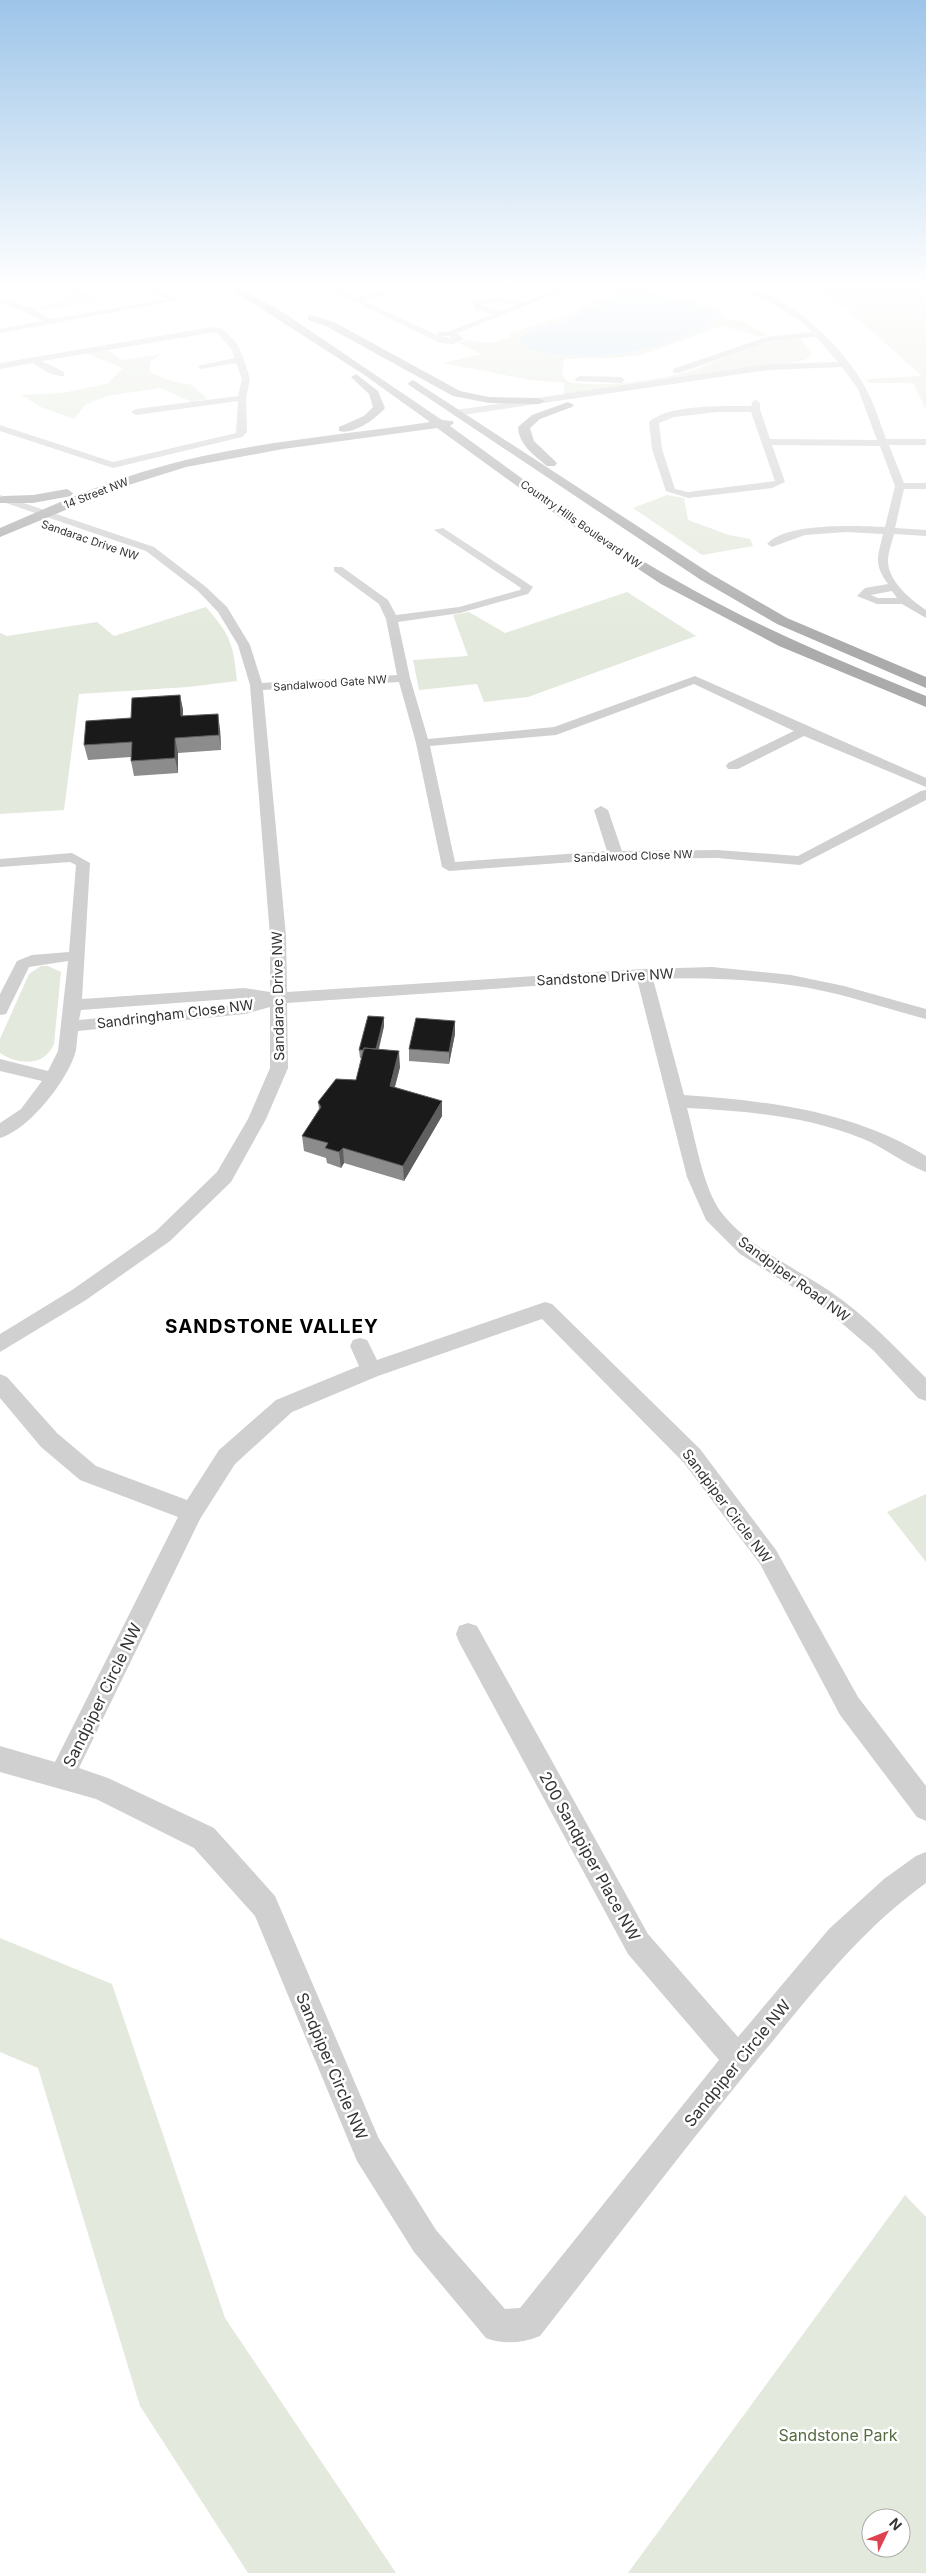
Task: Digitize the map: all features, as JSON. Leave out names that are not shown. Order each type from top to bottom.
[{"type":"main road","points":[[343,429],[368,418],[379,408]]},
{"type":"main road","points":[[431,408],[553,483],[659,552],[782,621],[926,684]]},
{"type":"main road","name":"Country Hills Boulevard NW","points":[[431,408],[449,418]]},
{"type":"main road","name":"Country Hills Boulevard NW","points":[[435,408],[566,515],[666,581],[732,617],[832,664],[926,702]]},
{"type":"main road","points":[[224,456],[449,418],[521,408]]},
{"type":"main road","points":[[557,408],[527,422],[524,433],[533,447],[586,490],[672,550],[706,577]]},
{"type":"main road","name":"14 Street NW","points":[[0,535],[32,514],[82,490],[164,462],[207,452],[343,429],[449,418]]},
{"type":"main road","name":"14 Street NW","points":[[0,523],[18,515],[46,513],[114,485],[185,464],[224,456],[360,436],[449,418]]},
{"type":"main road","points":[[360,436],[426,440]]},
{"type":"main road","points":[[453,449],[550,508],[566,515]]},
{"type":"main road","points":[[2,502],[33,499],[82,490]]},
{"type":"main road","points":[[0,535],[51,526]]},
{"type":"street","points":[[136,412],[166,408]]},
{"type":"street","points":[[0,428],[114,465],[239,435],[242,432],[242,408]]},
{"type":"street","name":"14 Street NW","points":[[449,418],[502,408]]},
{"type":"street","points":[[734,408],[658,418],[654,422],[657,449],[671,491],[688,495],[772,485],[780,482],[756,408]]},
{"type":"street","points":[[869,408],[900,486],[882,562],[886,574],[904,601],[926,615]]},
{"type":"street","points":[[765,439],[926,442]]},
{"type":"street","points":[[900,486],[926,486]]},
{"type":"street","points":[[2,502],[18,515]]},
{"type":"street","name":"Sandarac Drive NW","points":[[2,502],[32,514],[51,526],[140,558],[162,562]]},
{"type":"street","name":"Sandarac Drive NW","points":[[0,1344],[79,1295],[163,1236],[224,1177],[257,1119],[279,1068],[280,998],[278,936],[256,683],[246,645],[230,619],[204,591],[162,562],[150,549],[46,513]]},
{"type":"street","points":[[338,568],[384,602],[392,619],[460,610],[524,592],[527,587],[438,530]]},
{"type":"street","points":[[772,544],[783,537],[801,532],[888,531],[926,533]]},
{"type":"street","points":[[894,587],[869,590],[862,596],[877,601],[904,601]]},
{"type":"street","name":"Sandalwood Close NW","points":[[392,619],[403,673],[422,743],[450,867],[616,855],[717,854],[800,861],[926,794]]},
{"type":"street","name":"Sandalwood Gate NW","points":[[256,683],[403,673]]},
{"type":"street","points":[[422,743],[556,731],[695,680],[804,731],[926,783]]},
{"type":"street","points":[[733,766],[804,731]]},
{"type":"street","points":[[601,810],[616,855]]},
{"type":"street","points":[[0,863],[72,857],[83,863],[73,1006],[67,1051],[53,1078],[27,1113],[0,1132]]},
{"type":"street","points":[[0,1010],[23,964],[32,960],[75,956]]},
{"type":"street","name":"Sandstone Drive NW","points":[[280,998],[644,974],[712,972],[791,980],[844,991],[926,1014]]},
{"type":"street","name":"Sandpiper Road NW","points":[[644,974],[696,1177],[713,1215],[747,1248],[832,1303],[880,1344],[926,1392]]},
{"type":"street","name":"Sandringham Close NW","points":[[73,1006],[244,993],[280,998]]},
{"type":"street","name":"Sandringham Close NW","points":[[70,1026],[245,1009],[280,998]]},
{"type":"street","points":[[0,1065],[53,1078]]},
{"type":"street","points":[[677,1101],[759,1106],[831,1121],[875,1136],[926,1165]]},
{"type":"street","name":"Sandpiper Circle NW","points":[[926,1808],[848,1706],[768,1557],[692,1456],[545,1310],[371,1370],[284,1406],[227,1457],[192,1512],[62,1775],[98,1787],[204,1838],[265,1906],[368,2150],[425,2241],[498,2326],[528,2324],[738,2060],[839,1939],[894,1889],[926,1866]]},
{"type":"street","points":[[360,1346],[371,1370]]},
{"type":"street","points":[[0,1383],[49,1440],[88,1473],[192,1512]]},
{"type":"street","name":"200 Sandpiper Place NW","points":[[468,1634],[638,1944],[738,2060]]},
{"type":"street","points":[[0,1759],[62,1775]]},
{"type":"green space","points":[[44,408],[83,408],[74,419]]},
{"type":"green space","points":[[667,495],[684,498],[688,520],[729,535],[750,539],[753,546],[702,555],[633,508]]},
{"type":"green space","points":[[627,592],[696,636],[528,697],[484,702],[477,684],[419,690],[413,660],[468,656],[453,615],[469,612],[505,633]]},
{"type":"green space","points":[[206,607],[226,633],[234,657],[237,681],[188,687],[79,694],[64,810],[0,814],[0,633],[7,636],[97,622],[114,636]]},
{"type":"green space","points":[[41,966],[48,966],[61,972],[54,1044],[44,1057],[38,1060],[30,1062],[15,1060],[0,1053],[0,1039],[29,974]]},
{"type":"green space","points":[[926,1494],[926,1562],[887,1512]]},
{"type":"green space","points":[[0,1938],[112,1984],[225,2318],[396,2573],[248,2573],[140,2406],[38,2068],[0,2052]]},
{"type":"green space","name":"Sandstone Park","points":[[905,2195],[926,2217],[926,2573],[628,2573]]},
{"type":"building","points":[[180,695],[181,716],[218,714],[219,735],[175,738],[175,758],[131,761],[132,742],[84,745],[86,721],[131,718],[132,698]]},
{"type":"building","points":[[368,1016],[384,1017],[376,1049],[364,1048],[364,1050],[359,1050]]},
{"type":"building","points":[[416,1018],[455,1021],[449,1052],[409,1049]]},
{"type":"building","points":[[364,1048],[399,1051],[390,1086],[442,1101],[403,1166],[343,1148],[339,1152],[325,1148],[328,1143],[302,1136],[321,1107],[318,1102],[336,1079],[356,1080]]},
{"type":"district","name":"SANDSTONE VALLEY","points":[[272,1326]]}]
